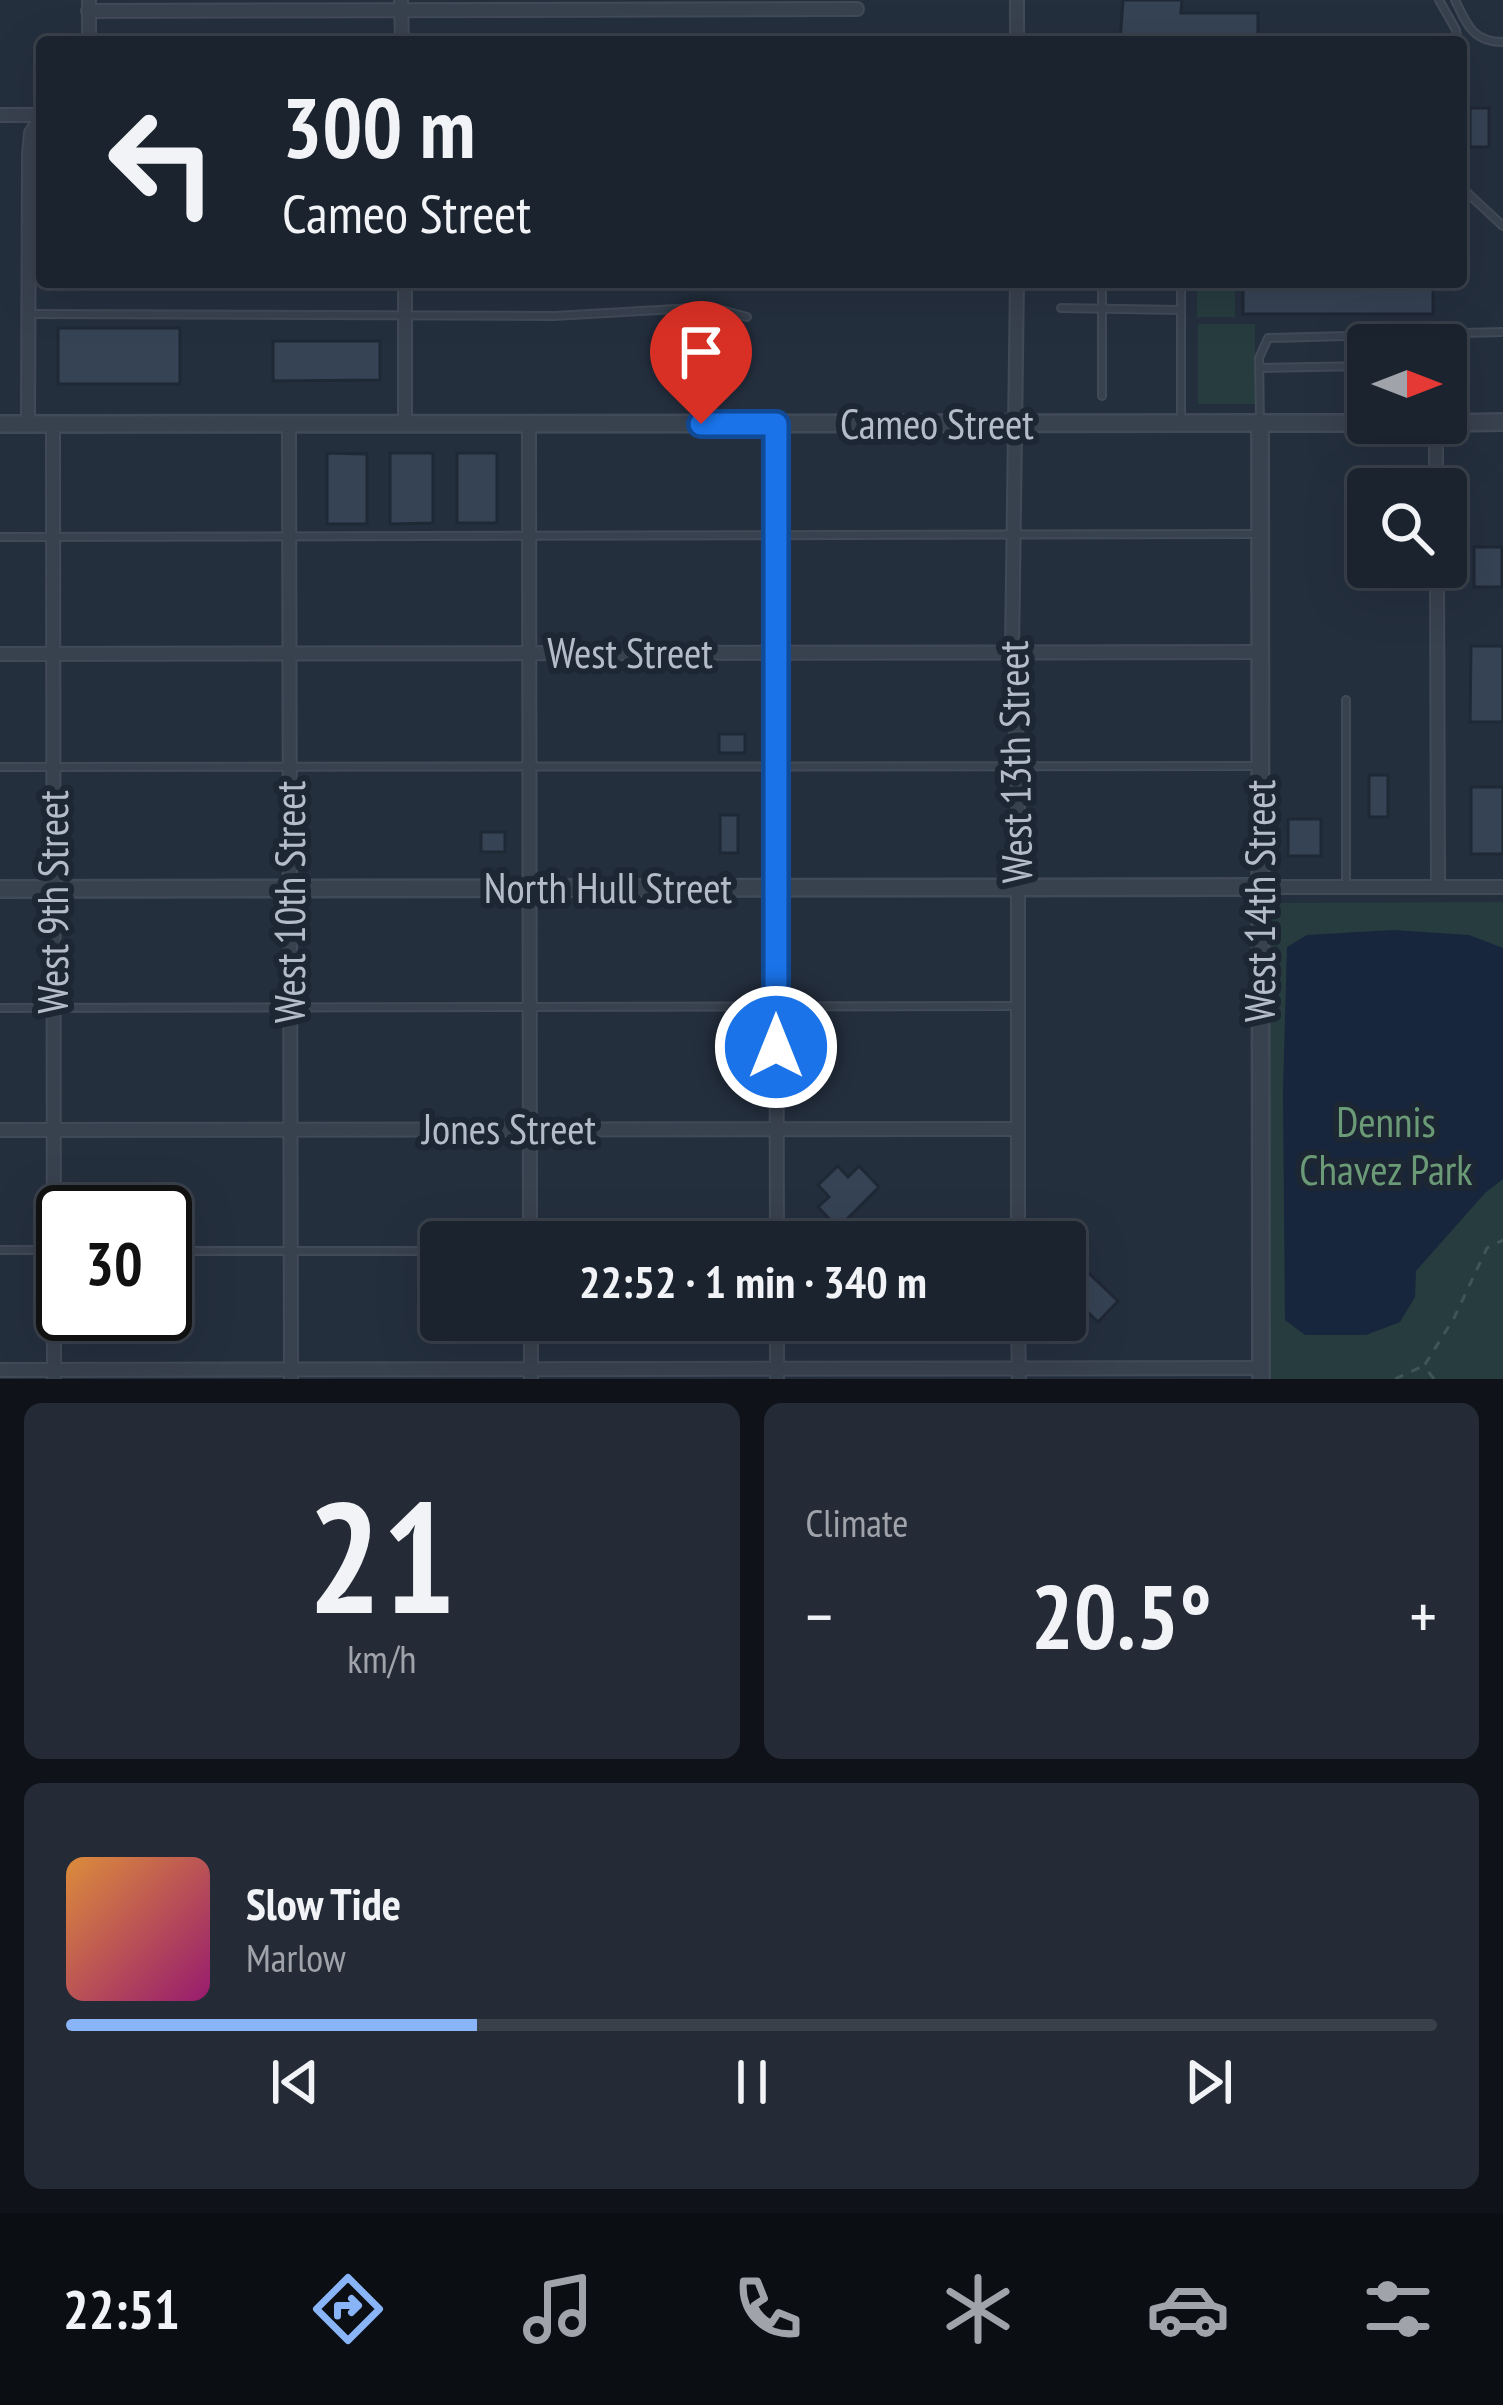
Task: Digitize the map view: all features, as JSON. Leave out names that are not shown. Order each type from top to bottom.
[{"type":"street","points":[[1017,0],[1017,36]]},
{"type":"street","points":[[401,4],[402,36]]},
{"type":"street","points":[[89,36],[88,5],[829,5],[857,9]]},
{"type":"street","points":[[0,115],[36,116]]},
{"type":"street","points":[[28,424],[36,214],[31,133],[36,125]]},
{"type":"street","points":[[405,288],[405,424]]},
{"type":"street","name":"West 13th Street","points":[[1017,288],[1012,652],[1018,764],[1018,1221]]},
{"type":"street","name":"Cameo Street","points":[[1467,423],[1503,422]]},
{"type":"street","name":"West 14th Street","points":[[1260,423],[1261,1374]]},
{"type":"street","name":"Cameo Street","points":[[0,424],[1347,423]]},
{"type":"street","name":"West 10th Street","points":[[289,424],[290,1374]]},
{"type":"street","points":[[529,424],[530,1221]]},
{"type":"street","points":[[776,424],[776,1221]]},
{"type":"street","name":"West 9th Street","points":[[53,425],[56,1185]]},
{"type":"street","points":[[1437,588],[1438,886]]},
{"type":"street","name":"West Street","points":[[0,654],[1260,652]]},
{"type":"street","name":"North Hull Street","points":[[0,889],[1503,886]]},
{"type":"street","name":"Jones Street","points":[[0,1130],[1018,1129]]},
{"type":"street","name":"West 9th Street","points":[[54,1374],[55,1341]]},
{"type":"street","points":[[530,1341],[531,1374]]},
{"type":"street","points":[[777,1341],[777,1374]]},
{"type":"street","points":[[1018,1341],[1018,1374]]},
{"type":"street","points":[[0,1370],[54,1374],[1261,1374]]},
{"type":"lane","points":[[1439,0],[1455,36]]},
{"type":"lane","points":[[1455,0],[1470,32],[1487,42],[1503,42]]},
{"type":"lane","points":[[1467,193],[1503,226]]},
{"type":"lane","points":[[1102,288],[1102,396]]},
{"type":"lane","points":[[1181,288],[1181,423]]},
{"type":"lane","points":[[29,314],[554,316],[710,307],[747,317]]},
{"type":"lane","points":[[1061,308],[1181,310]]},
{"type":"lane","points":[[1260,423],[1261,346],[1268,338],[1503,332]]},
{"type":"lane","points":[[1260,368],[1347,367]]},
{"type":"lane","points":[[0,537],[1260,534]]},
{"type":"lane","points":[[1346,700],[1346,887]]},
{"type":"lane","points":[[0,767],[1260,766]]},
{"type":"lane","points":[[0,1008],[1018,1006]]},
{"type":"lane","points":[[0,1250],[36,1250]]},
{"type":"lane","points":[[192,1251],[420,1251]]},
{"type":"path","points":[[1395,1379],[1424,1366],[1454,1318],[1487,1248],[1503,1240]]},
{"type":"path","points":[[1424,1366],[1434,1379]]},
{"type":"green space","points":[[1197,288],[1235,288],[1235,317],[1197,317]]},
{"type":"green space","points":[[1198,324],[1255,324],[1255,404],[1198,404]]},
{"type":"green space","name":"Dennis Chavez Park","points":[[1503,902],[1503,1379],[1270,1379],[1270,913],[1278,903]]},
{"type":"water","name":"Dennis Chavez Park","points":[[1393,930],[1469,935],[1503,948],[1503,1179],[1416,1271],[1415,1297],[1400,1322],[1366,1335],[1305,1335],[1285,1320],[1287,947],[1307,935]]},
{"type":"building","points":[[1123,0],[1182,0],[1181,13],[1258,13],[1258,36],[1120,36]]},
{"type":"building","points":[[1470,108],[1489,108],[1489,147],[1470,147]]},
{"type":"building","points":[[1243,288],[1433,288],[1433,314],[1243,314]]},
{"type":"building","points":[[58,328],[180,328],[180,384],[58,384]]},
{"type":"building","points":[[273,341],[380,341],[380,380],[273,381]]},
{"type":"building","points":[[327,453],[367,454],[367,524],[327,524]]},
{"type":"building","points":[[390,453],[433,453],[433,523],[390,524]]},
{"type":"building","points":[[457,453],[497,453],[497,523],[457,523]]},
{"type":"building","points":[[1474,547],[1502,547],[1502,587],[1474,587]]},
{"type":"building","points":[[1471,646],[1503,646],[1503,722],[1470,722]]},
{"type":"building","points":[[719,734],[745,734],[745,753],[719,753]]},
{"type":"building","points":[[1369,775],[1388,775],[1388,817],[1369,817]]},
{"type":"building","points":[[1471,787],[1503,787],[1503,854],[1471,854]]},
{"type":"building","points":[[720,815],[738,815],[738,853],[720,853]]},
{"type":"building","points":[[1288,819],[1321,819],[1321,856],[1288,856]]},
{"type":"building","points":[[481,832],[505,832],[505,852],[481,852]]},
{"type":"building","points":[[838,1166],[848,1177],[859,1166],[879,1187],[845,1221],[831,1221],[818,1207],[829,1197],[818,1185]]},
{"type":"building","points":[[1086,1271],[1118,1301],[1098,1322],[1087,1311]]},
{"type":"route","points":[[701,424],[776,424],[776,1047]]}]
